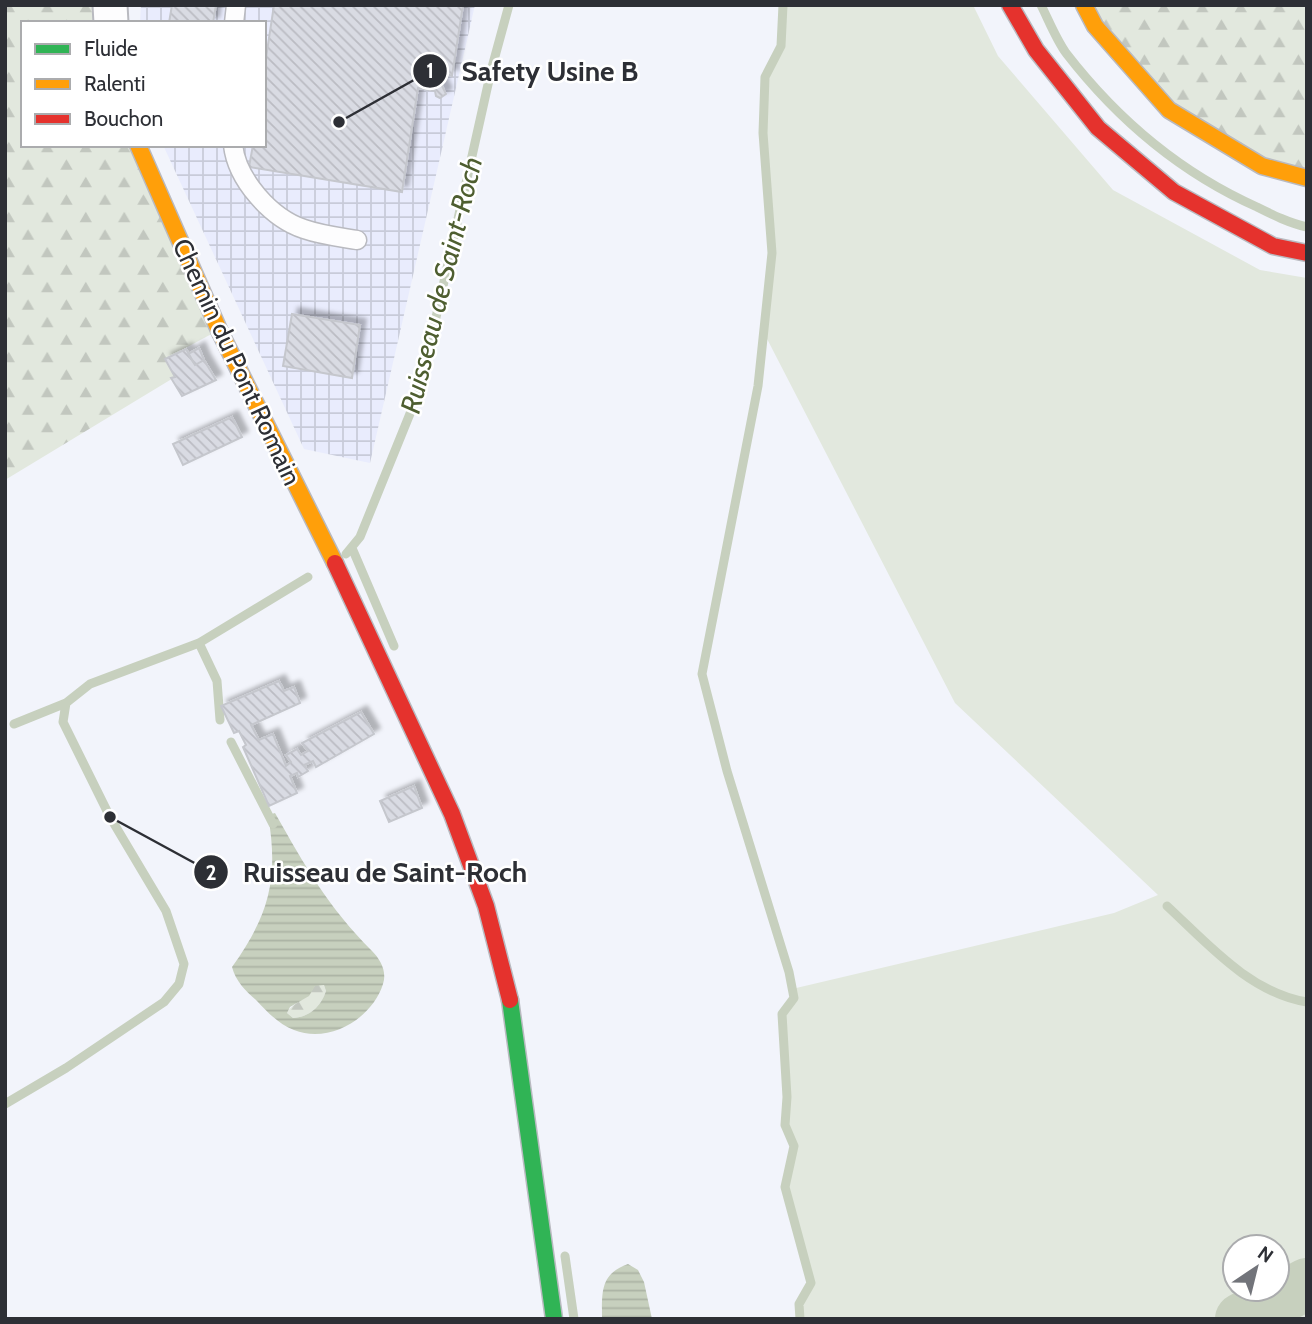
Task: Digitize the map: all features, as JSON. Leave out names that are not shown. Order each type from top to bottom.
[{"type":"street","points":[[1010,5],[1035,50],[1098,128],[1174,192],[1273,246],[1307,253]]},
{"type":"street","points":[[1084,5],[1095,26],[1169,110],[1262,166],[1307,178]]},
{"type":"street","name":"Chemin du Pont Romain","points":[[139,147],[219,330],[341,576],[452,814],[486,906],[513,1011],[554,1319]]},
{"type":"lane","points":[[234,147],[240,171],[274,212],[301,229],[357,240]]},
{"type":"shaded area","points":[[141,5],[475,5],[370,463],[304,449],[164,147],[266,147],[266,21],[140,21]]},
{"type":"shaded area","points":[[275,813],[318,885],[382,966],[383,984],[377,997],[359,1018],[335,1031],[307,1033],[284,1025],[245,990],[232,967],[255,930],[268,896],[272,858],[268,815]],"holes":[[[324,985],[326,991],[318,1006],[310,1013],[293,1018],[287,1013],[290,1007],[309,996],[315,986]]]},
{"type":"shaded area","points":[[628,1264],[638,1270],[644,1282],[652,1319],[602,1319],[604,1285],[612,1273]]},
{"type":"green space","points":[[5,5],[110,5],[111,21],[21,21],[21,147],[139,147],[219,330],[165,359],[175,377],[5,480]]},
{"type":"green space","points":[[783,5],[973,5],[998,56],[1113,190],[1260,270],[1307,278],[1307,1319],[800,1319],[799,1304],[811,1283],[785,1187],[794,1146],[785,1125],[787,1097],[782,1014],[794,998],[792,989],[1114,913],[1158,895],[955,703],[764,333],[772,253],[763,133],[765,77],[781,46]]},
{"type":"green space","points":[[1084,5],[1307,5],[1307,178],[1169,110]]},
{"type":"green space","points":[[315,985],[324,985],[326,991],[321,1001],[310,1013],[293,1018],[287,1013],[289,1010]]},
{"type":"building","points":[[172,5],[216,5],[213,21],[169,21]]},
{"type":"building","points":[[274,5],[463,5],[452,76],[444,73],[441,84],[446,94],[440,98],[435,91],[418,88],[402,192],[249,167],[253,147],[266,147],[266,58]]},
{"type":"building","points":[[292,314],[360,325],[352,378],[283,366]]},
{"type":"building","points":[[199,348],[204,360],[195,365],[188,354]]},
{"type":"building","points":[[186,349],[195,365],[204,360],[216,380],[182,396],[171,378],[175,377],[165,359]]},
{"type":"building","points":[[232,417],[242,437],[183,465],[173,444]]},
{"type":"building","points":[[279,681],[284,691],[294,687],[300,703],[251,725],[259,740],[273,734],[286,766],[291,762],[286,755],[297,749],[301,755],[308,751],[302,743],[361,712],[374,734],[316,767],[313,761],[304,765],[308,771],[298,777],[297,773],[290,776],[297,793],[269,806],[243,747],[246,745],[239,731],[234,733],[221,706]]},
{"type":"building","points":[[414,786],[422,808],[389,822],[380,801]]},
{"type":"waterway","name":"Ruisseau de Saint-Roch","points":[[346,554],[360,537],[420,389],[491,71],[509,5]]},
{"type":"waterway","points":[[783,5],[781,46],[765,77],[763,133],[772,253],[758,386],[702,674],[727,771],[789,972],[794,998],[782,1014],[787,1097],[785,1125],[794,1146],[785,1187],[811,1283],[799,1304],[800,1319]]},
{"type":"waterway","points":[[1041,5],[1066,53],[1107,100],[1152,142],[1202,178],[1229,193],[1281,218],[1307,227]]},
{"type":"waterway","points":[[352,548],[394,646]]},
{"type":"waterway","name":"Ruisseau de Saint-Roch","points":[[5,1104],[66,1068],[164,1002],[179,984],[184,964],[166,911],[110,817],[63,722],[66,703],[90,684],[199,643],[308,577]]},
{"type":"waterway","points":[[199,643],[217,681],[220,720]]},
{"type":"waterway","points":[[14,724],[66,703]]},
{"type":"waterway","points":[[231,742],[273,824]]},
{"type":"waterway","points":[[1167,906],[1214,950],[1248,977],[1286,997],[1307,1002]]},
{"type":"waterway","points":[[565,1256],[574,1319]]},
{"type":"waterway","points":[[1241,1319],[1307,1284]]},
{"type":"traffic: fast","points":[[510,1000],[554,1319]]},
{"type":"traffic: slow","points":[[1084,5],[1095,26],[1169,110],[1262,166],[1307,178]]},
{"type":"traffic: slow","points":[[139,147],[219,330],[335,563]]},
{"type":"traffic: jam","points":[[1010,5],[1036,50],[1098,128],[1174,192],[1273,246],[1307,253]]},
{"type":"traffic: jam","points":[[335,563],[452,814],[486,906],[510,1000]]},
{"type":"place","name":"Safety Usine B","points":[[339,122]]},
{"type":"place","name":"Ruisseau de Saint-Roch","points":[[110,817]]}]
